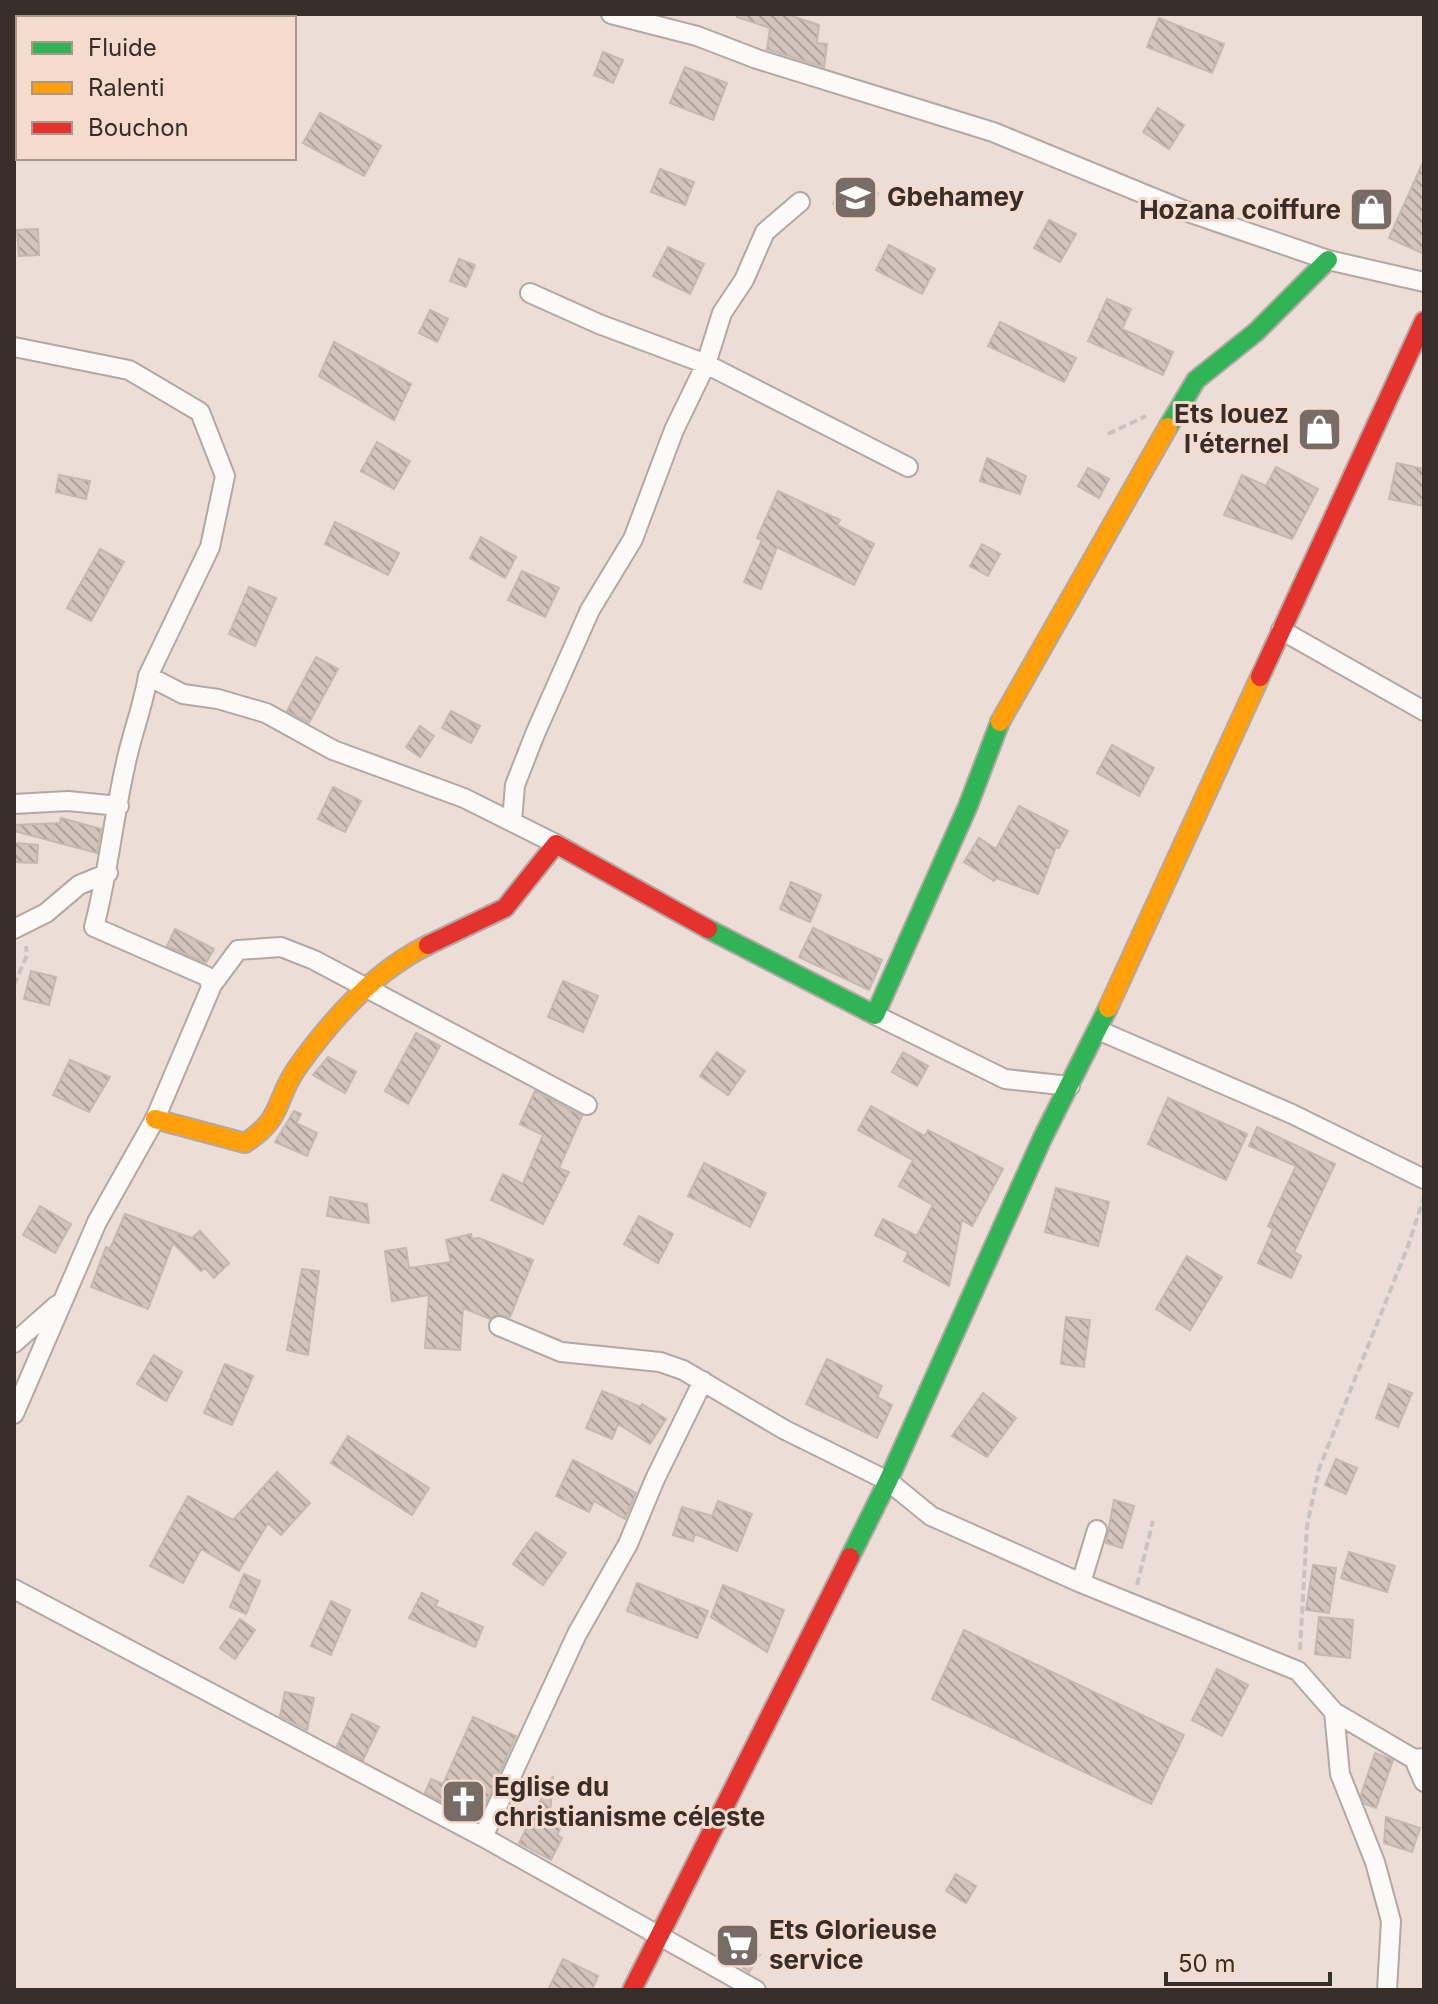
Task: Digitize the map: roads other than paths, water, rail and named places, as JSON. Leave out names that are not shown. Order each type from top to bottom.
[{"type":"street","points":[[611,14],[697,36],[757,59],[993,132],[1188,212],[1328,260],[1424,282]]},
{"type":"street","points":[[512,821],[515,785],[535,734],[590,610],[633,539],[674,430],[706,364],[722,313],[744,280],[765,232],[800,202]]},
{"type":"street","points":[[875,1015],[968,806],[1004,713],[1134,492],[1187,392],[1196,380],[1256,332],[1328,260]]},
{"type":"street","points":[[530,293],[599,324],[706,364],[908,467]]},
{"type":"street","points":[[632,1990],[888,1481],[1043,1137],[1098,1030],[1424,321]]},
{"type":"street","points":[[14,347],[129,370],[200,412],[225,476],[210,547],[148,676],[94,927],[206,976],[212,985]]},
{"type":"street","points":[[1281,630],[1424,711]]},
{"type":"street","points":[[148,676],[183,694],[218,699],[266,713],[333,750],[464,798],[556,844],[696,923],[1005,1079],[1070,1086]]},
{"type":"street","points":[[14,804],[68,801],[119,806]]},
{"type":"street","points":[[155,1119],[245,1143],[268,1128],[296,1070],[366,986],[422,948],[505,908],[556,844]]},
{"type":"street","points":[[19,928],[46,913],[79,885],[108,873]]},
{"type":"street","points":[[14,1414],[97,1222],[155,1119],[212,985],[238,950],[281,947],[366,986],[587,1105]]},
{"type":"street","points":[[1098,1030],[1292,1114],[1424,1179]]},
{"type":"street","points":[[14,1343],[62,1301]]},
{"type":"street","points":[[499,1326],[561,1352],[660,1362],[703,1381],[785,1430],[888,1481],[931,1516],[1081,1583],[1298,1671],[1334,1712],[1419,1759],[1424,1782]]},
{"type":"street","points":[[483,1837],[577,1634],[628,1544],[703,1381]]},
{"type":"street","points":[[1081,1583],[1097,1530]]},
{"type":"street","points":[[14,1589],[483,1837],[756,1990]]},
{"type":"street","points":[[1334,1712],[1340,1774],[1375,1862],[1391,1921],[1387,1990]]},
{"type":"place","name":"Gbehamey","points":[[856,197]]},
{"type":"place","name":"Hozana coiffure","points":[[1372,210]]},
{"type":"place","name":"Ets louez l'éternel","points":[[1320,429]]},
{"type":"place","name":"Eglise du christianisme céleste","points":[[463,1802]]},
{"type":"place","name":"Ets Glorieuse service","points":[[738,1945]]}]
